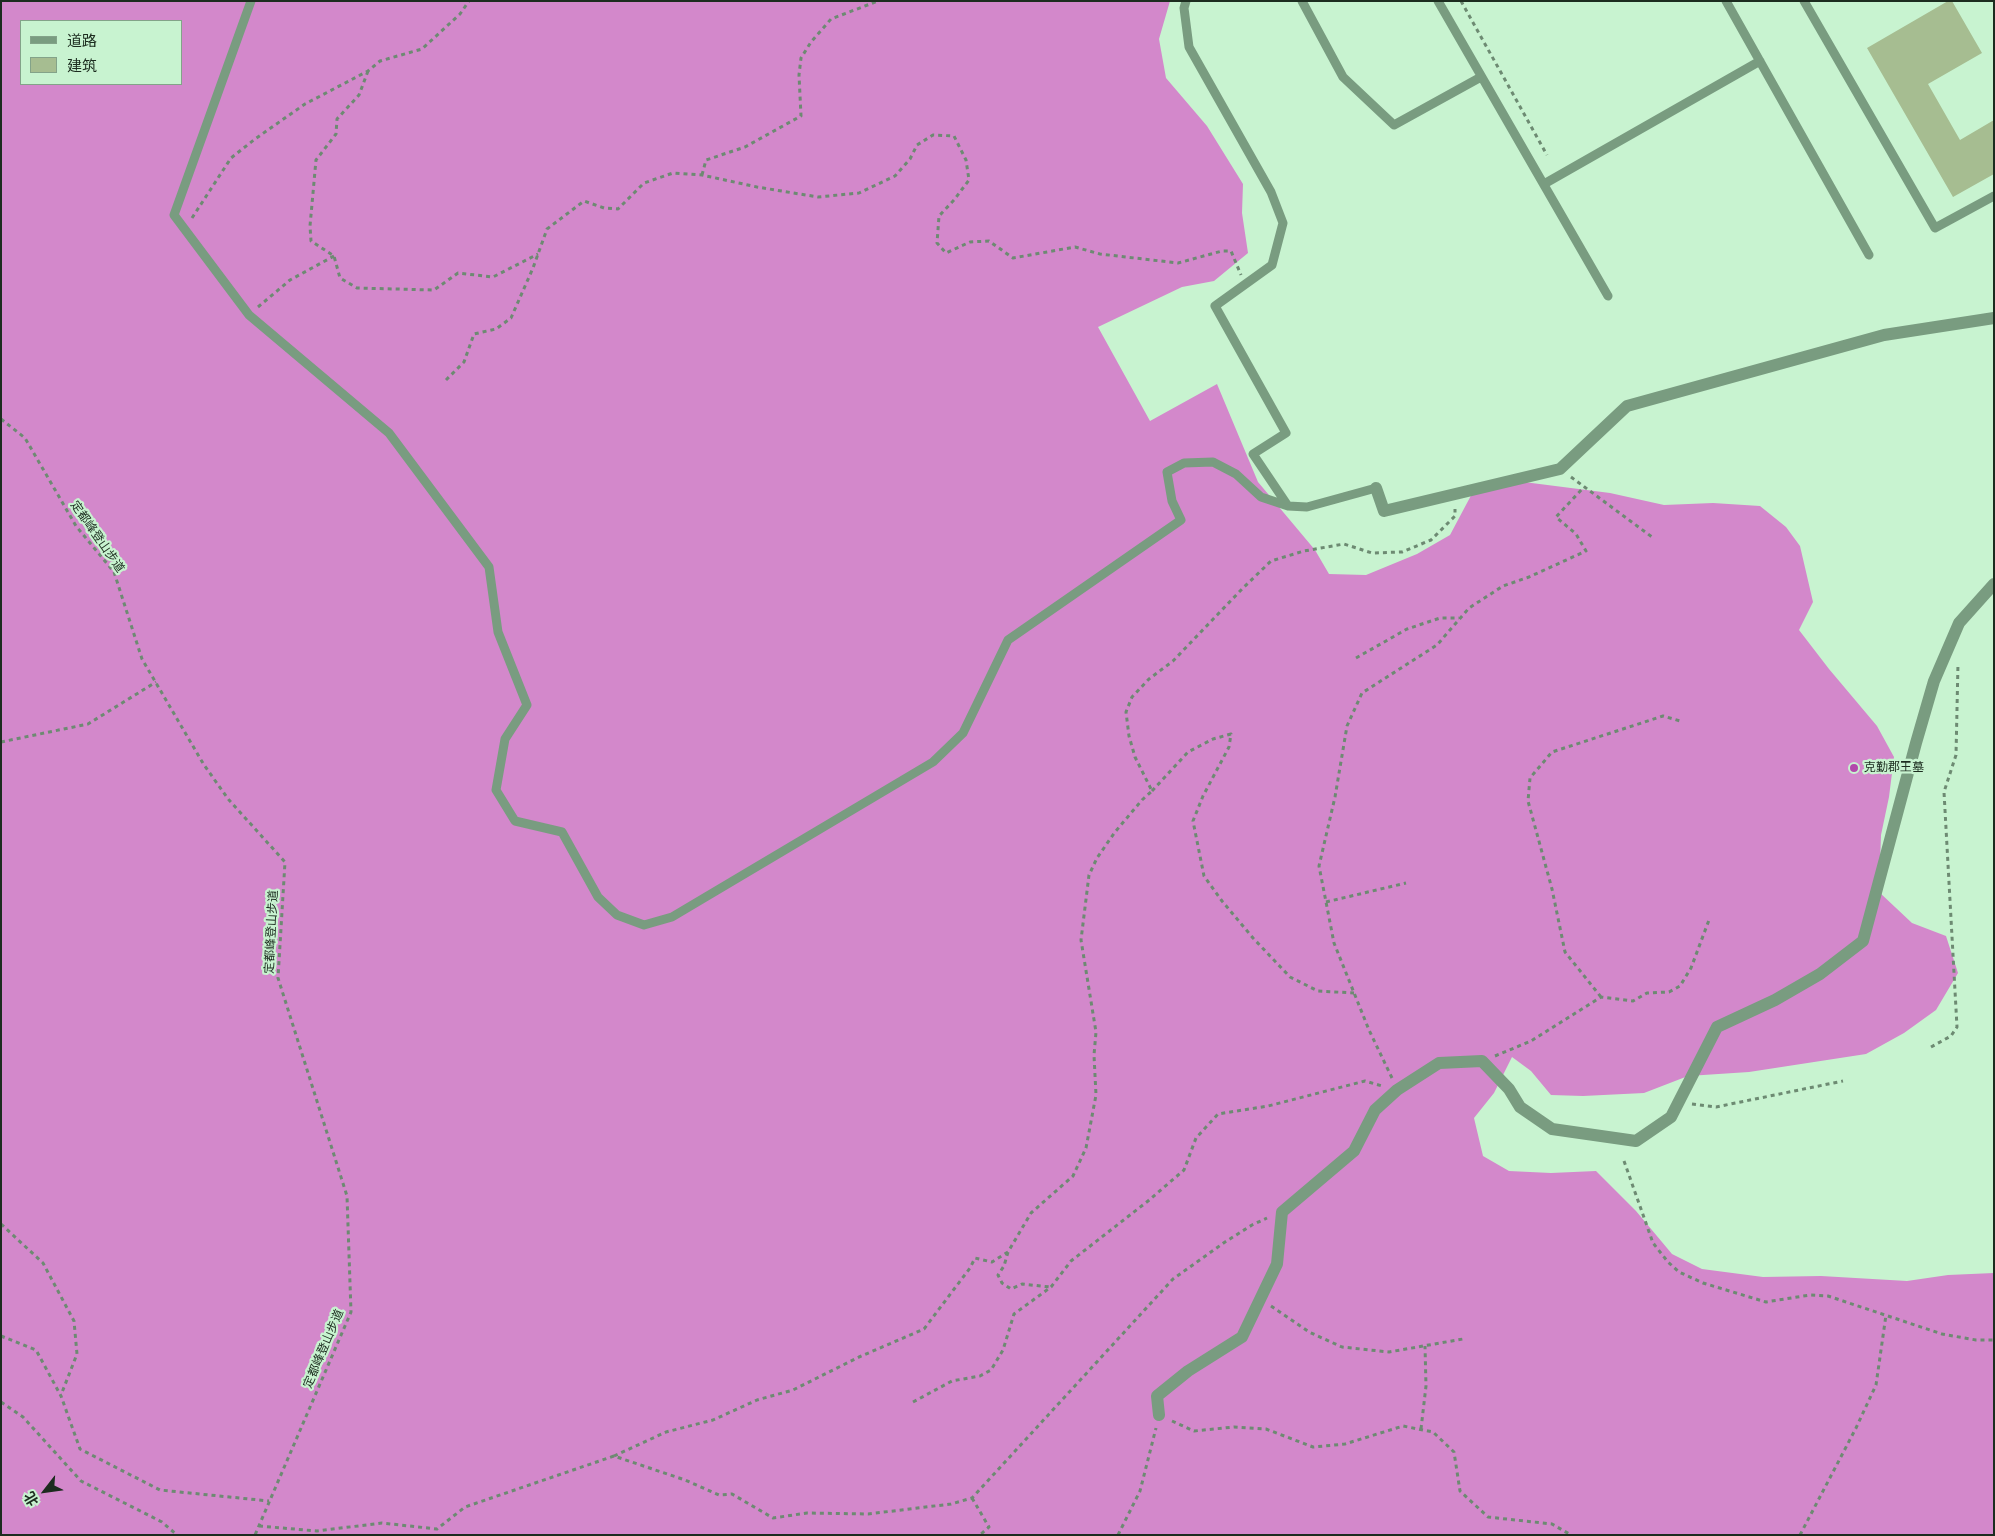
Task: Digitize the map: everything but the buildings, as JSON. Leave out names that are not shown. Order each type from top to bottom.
[{"type":"street","points":[[1376,488],[1384,511],[1560,469],[1627,406],[1884,335],[1994,318]]},
{"type":"street","points":[[1160,1415],[1158,1396],[1188,1371],[1242,1338],[1277,1264],[1282,1212],[1354,1151],[1374,1110],[1397,1090],[1439,1063],[1482,1061],[1509,1089],[1520,1107],[1552,1129],[1636,1141],[1671,1117],[1717,1027],[1775,1000],[1812,978],[1862,941],[1934,681],[1960,623],[1994,584]]},
{"type":"lane","points":[[251,1],[174,214],[249,315],[389,433],[489,567],[498,632],[527,705],[505,739],[496,790],[515,821],[562,832],[598,897],[617,915],[644,925],[672,917],[933,762],[963,733],[1008,640],[1181,520],[1172,501],[1167,472],[1184,463],[1213,462],[1236,474],[1261,497],[1288,506],[1307,507],[1376,488]]},
{"type":"lane","points":[[1186,1],[1184,8],[1189,47],[1272,192],[1283,223],[1272,264],[1215,306],[1286,433],[1253,454],[1288,506]]},
{"type":"lane","points":[[1302,1],[1343,77],[1394,125],[1481,77]]},
{"type":"lane","points":[[1438,1],[1608,296]]},
{"type":"lane","points":[[1726,1],[1869,255]]},
{"type":"lane","points":[[1804,1],[1935,228],[1994,196]]},
{"type":"lane","points":[[1544,184],[1760,60]]},
{"type":"path","points":[[184,229],[231,158],[270,127],[305,104],[368,71],[380,61],[422,49],[460,14],[469,1]]},
{"type":"path","points":[[702,175],[706,160],[745,147],[801,116],[798,75],[802,58],[811,42],[831,19],[878,1]]},
{"type":"path","points":[[1461,1],[1547,155]]},
{"type":"path","points":[[368,71],[359,95],[337,119],[336,134],[316,160],[310,226],[311,241],[334,256],[340,278],[358,288],[434,290],[458,273],[493,277],[538,254]]},
{"type":"path","points":[[446,380],[464,362],[474,334],[496,329],[511,318],[547,229],[584,201],[604,208],[618,209],[644,183],[673,173],[702,175],[757,187],[818,197],[859,193],[895,176],[910,160],[917,145],[933,135],[954,136],[966,160],[969,180],[939,216],[937,243],[946,253],[970,242],[989,241],[1013,258],[1075,247],[1100,254],[1178,263],[1222,251],[1231,251],[1245,284]]},
{"type":"path","points":[[249,315],[290,280],[334,256]]},
{"type":"path","name":"定都峰登山步道","points":[[1,419],[25,438],[76,526],[114,572],[142,659],[204,765],[229,800],[286,862],[278,978],[347,1196],[351,1312],[255,1535]]},
{"type":"path","points":[[1560,469],[1652,537]]},
{"type":"path","points":[[1397,1090],[1334,943],[1320,866],[1335,797],[1347,726],[1362,693],[1437,645],[1469,608],[1503,586],[1537,574],[1586,551],[1576,534],[1556,517],[1584,487]]},
{"type":"path","points":[[1152,791],[1135,757],[1129,736],[1126,712],[1132,697],[1149,679],[1173,661],[1271,561],[1304,551],[1344,544],[1372,554],[1402,552],[1430,540],[1455,516],[1457,493]]},
{"type":"path","points":[[1356,658],[1407,629],[1440,618],[1460,618]]},
{"type":"path","points":[[1932,1047],[1951,1036],[1957,1027],[1944,792],[1956,755],[1958,660]]},
{"type":"path","points":[[1,742],[88,724],[156,682]]},
{"type":"path","points":[[1601,997],[1566,952],[1552,889],[1528,800],[1530,778],[1552,752],[1664,716],[1680,721]]},
{"type":"path","points":[[1051,1288],[1022,1284],[1011,1289],[1002,1283],[998,1276],[1004,1266],[1008,1252],[1031,1213],[1073,1176],[1086,1148],[1096,1095],[1094,1056],[1096,1032],[1081,940],[1089,875],[1096,858],[1115,832],[1142,800],[1188,752],[1213,739],[1231,734],[1229,747],[1202,796],[1193,821],[1204,876],[1247,931],[1290,977],[1318,991],[1354,993]]},
{"type":"path","points":[[1326,902],[1406,883]]},
{"type":"path","points":[[1482,1061],[1531,1041],[1601,997],[1633,1001],[1647,993],[1669,992],[1680,986],[1691,968],[1709,920]]},
{"type":"path","points":[[913,1402],[952,1381],[980,1376],[991,1370],[1003,1350],[1014,1314],[1051,1288],[1071,1261],[1148,1201],[1184,1170],[1196,1138],[1218,1114],[1268,1106],[1365,1081],[1397,1090]]},
{"type":"path","points":[[1679,1102],[1716,1107],[1844,1081]]},
{"type":"path","points":[[1624,1160],[1652,1243],[1679,1272],[1703,1283],[1766,1302],[1810,1295],[1828,1296],[1942,1334],[1976,1340],[1994,1340]]},
{"type":"path","points":[[614,1456],[685,1480],[719,1495],[732,1494],[773,1518],[807,1513],[868,1514],[951,1504],[972,1498],[1173,1279],[1252,1225],[1282,1212]]},
{"type":"path","points":[[1,1224],[43,1263],[74,1321],[77,1354],[61,1396]]},
{"type":"path","points":[[259,1526],[317,1531],[382,1523],[437,1529],[464,1507],[614,1456],[666,1432],[713,1420],[757,1400],[793,1390],[859,1357],[924,1329],[970,1268],[975,1258],[992,1262],[1008,1252]]},
{"type":"path","points":[[1261,1298],[1309,1332],[1342,1347],[1389,1352],[1463,1339]]},
{"type":"path","points":[[1800,1535],[1856,1428],[1876,1385],[1886,1315]]},
{"type":"path","points":[[1,1336],[36,1350],[61,1396],[80,1449],[160,1490],[269,1501]]},
{"type":"path","points":[[1421,1430],[1426,1386],[1425,1346]]},
{"type":"path","points":[[1,1402],[23,1417],[81,1481],[162,1522],[177,1535]]},
{"type":"path","points":[[1118,1535],[1140,1491],[1160,1415],[1194,1431],[1234,1427],[1266,1428],[1313,1447],[1345,1444],[1403,1426],[1433,1432],[1454,1452],[1460,1491],[1488,1516],[1552,1524],[1571,1535]]},
{"type":"path","points":[[972,1498],[988,1527],[980,1535]]},
{"type":"shaded area","points":[[1,1],[1170,1],[1159,39],[1166,78],[1207,126],[1243,184],[1242,213],[1248,253],[1214,281],[1182,287],[1098,327],[1150,421],[1217,384],[1258,482],[1315,550],[1329,574],[1366,575],[1417,554],[1450,535],[1475,488],[1516,481],[1610,493],[1664,505],[1713,503],[1760,506],[1786,527],[1800,546],[1813,602],[1799,630],[1877,726],[1894,757],[1889,797],[1881,835],[1879,892],[1912,923],[1946,936],[1958,973],[1936,1010],[1904,1033],[1866,1054],[1749,1072],[1688,1076],[1644,1093],[1583,1096],[1551,1095],[1531,1071],[1512,1057],[1494,1093],[1474,1118],[1483,1156],[1509,1171],[1551,1173],[1596,1171],[1636,1211],[1672,1254],[1702,1269],[1763,1277],[1821,1276],[1907,1281],[1948,1275],[1994,1273],[1994,1535],[1,1535]]},
{"type":"place","name":"克勤郡王墓","points":[[1854,768]]}]
